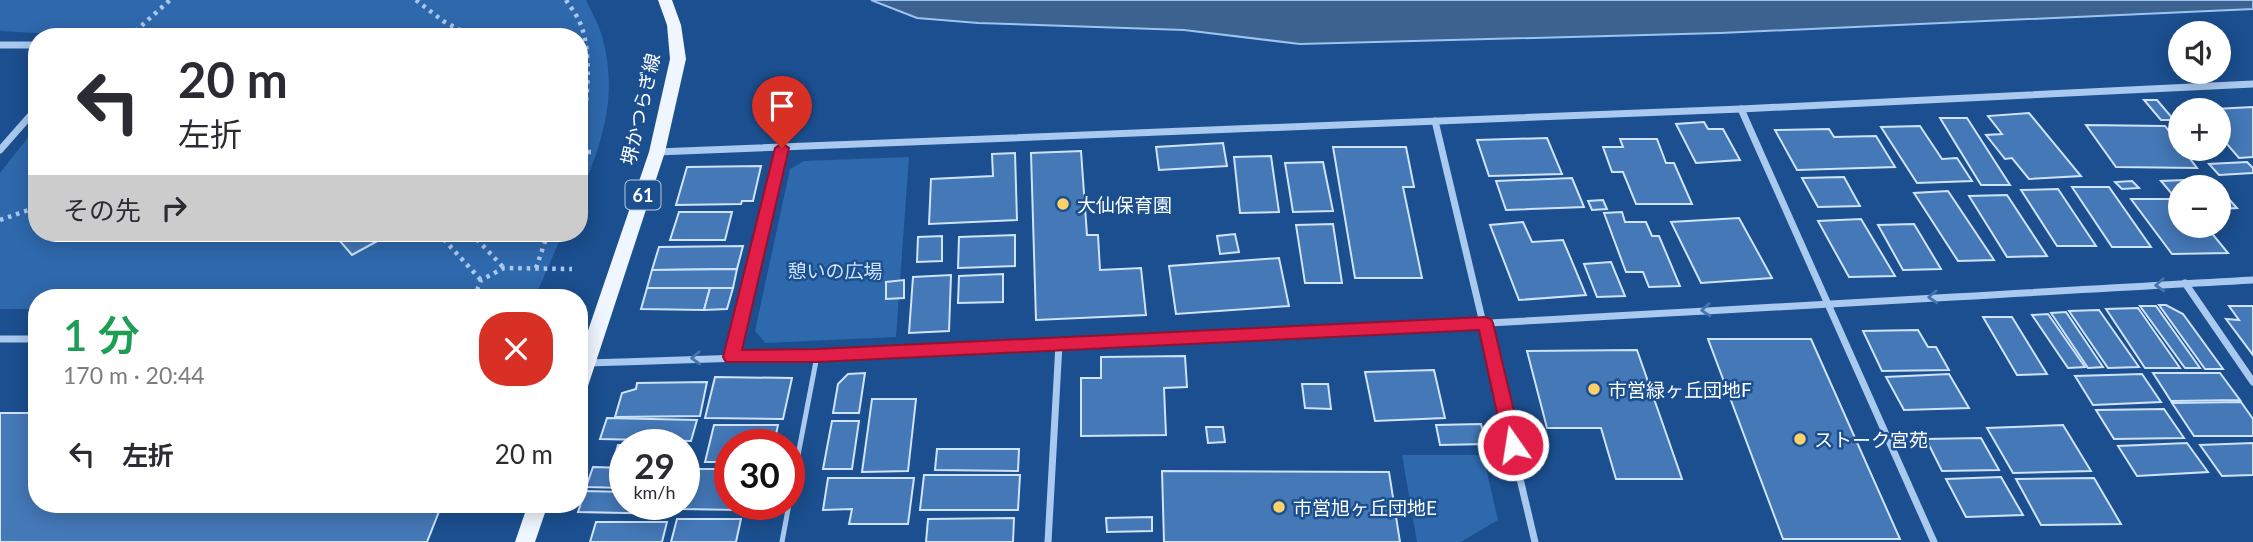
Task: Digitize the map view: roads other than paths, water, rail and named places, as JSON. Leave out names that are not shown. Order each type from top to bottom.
[{"type":"main road","name":"堺かつらぎ線","points":[[588,347],[657,152],[678,59],[674,25],[665,0]]},
{"type":"main road","points":[[525,542],[535,513]]},
{"type":"street","points":[[0,45],[28,45]]},
{"type":"street","points":[[657,152],[1741,109],[2253,84]]},
{"type":"street","points":[[1741,109],[1934,542]]},
{"type":"street","points":[[0,150],[28,118]]},
{"type":"street","points":[[1435,121],[1535,542]]},
{"type":"street","points":[[588,361],[817,356],[1485,323],[2253,280]]},
{"type":"street","points":[[2185,283],[2253,382]]},
{"type":"street","points":[[0,339],[28,339]]},
{"type":"street","points":[[1048,542],[1059,344]]},
{"type":"lane","points":[[732,357],[782,148]]},
{"type":"lane","points":[[803,429],[817,356]]},
{"type":"lane","points":[[782,542],[786,520]]},
{"type":"place","name":"大仙保育園","points":[[1063,204]]},
{"type":"place","name":"市営緑ヶ丘団地F","points":[[1594,389]]},
{"type":"place","name":"ストーク宮苑","points":[[1800,439]]},
{"type":"place","name":"市営旭ヶ丘団地E","points":[[1279,507]]},
{"type":"park label","name":"憩いの広場","points":[[835,270]]}]
